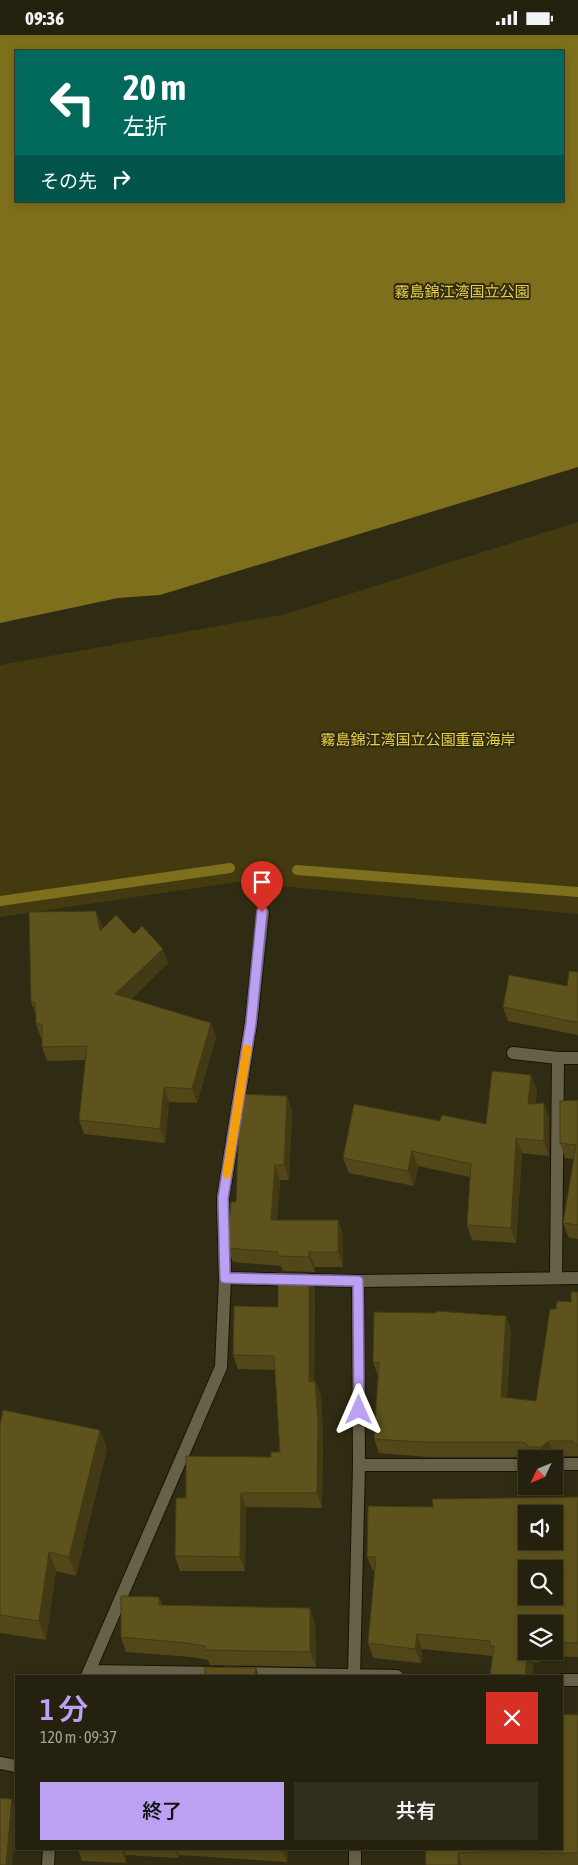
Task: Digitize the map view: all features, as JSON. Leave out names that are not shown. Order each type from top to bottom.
[{"type":"street","points":[[262,912],[251,1023],[223,1198],[225,1278],[220,1367],[88,1673],[265,1675]]},
{"type":"street","points":[[513,1053],[558,1058],[578,1058]]},
{"type":"street","points":[[556,1277],[558,1058]]},
{"type":"street","points":[[225,1278],[358,1281],[578,1277]]},
{"type":"street","points":[[354,1675],[359,1465],[358,1281]]},
{"type":"street","points":[[563,1464],[578,1464]]},
{"type":"street","points":[[359,1465],[518,1465]]},
{"type":"street","points":[[563,1680],[578,1680]]},
{"type":"street","points":[[0,1763],[15,1767]]},
{"type":"street","points":[[48,1865],[49,1850]]},
{"type":"street","points":[[355,1850],[355,1865]]},
{"type":"green space","name":"霧島錦江湾国立公園重富海岸","points":[[578,522],[578,914],[237,882],[0,917],[0,665],[286,614]]},
{"type":"shaded area","points":[[0,35],[578,35],[578,467],[160,595],[118,598],[0,623]]},
{"type":"building","points":[[96,911],[100,931],[116,915],[134,934],[142,926],[163,949],[115,994],[211,1023],[192,1089],[164,1087],[160,1129],[79,1120],[87,1046],[42,1047],[42,1024],[36,1024],[35,1002],[31,1002],[29,912]]},
{"type":"building","points":[[569,971],[578,972],[578,1022],[503,1007],[509,975],[567,986]]},
{"type":"building","points":[[492,1071],[531,1075],[528,1104],[544,1103],[544,1141],[516,1138],[511,1228],[467,1225],[471,1164],[412,1151],[408,1171],[343,1158],[354,1104],[440,1121],[442,1115],[486,1124]]},
{"type":"building","points":[[240,1094],[287,1096],[284,1165],[275,1165],[271,1220],[338,1220],[338,1252],[309,1252],[309,1257],[278,1256],[278,1252],[227,1248],[231,1202],[236,1202]]},
{"type":"building","points":[[578,1100],[578,1225],[563,1223],[576,1145],[560,1143],[560,1101]]},
{"type":"building","points":[[278,1273],[309,1274],[309,1382],[315,1381],[318,1423],[317,1493],[241,1493],[240,1557],[175,1556],[176,1498],[186,1498],[186,1456],[271,1457],[271,1452],[280,1452],[274,1356],[233,1355],[234,1306],[278,1307]]},
{"type":"building","points":[[571,1292],[578,1292],[578,1446],[573,1441],[549,1441],[541,1447],[528,1447],[526,1443],[521,1442],[422,1442],[374,1439],[379,1362],[373,1362],[374,1312],[436,1313],[436,1311],[506,1316],[501,1397],[536,1401],[550,1309],[556,1309],[557,1301],[571,1302]]},
{"type":"building","points":[[3,1410],[100,1430],[69,1557],[49,1552],[39,1621],[0,1615],[0,1425]]},
{"type":"building","points":[[578,1497],[578,1643],[563,1642],[563,1615],[518,1615],[518,1660],[527,1660],[525,1675],[490,1675],[494,1646],[490,1646],[490,1641],[417,1634],[415,1649],[368,1643],[376,1557],[367,1557],[368,1506],[433,1507],[432,1499]]},
{"type":"building","points":[[121,1596],[159,1597],[159,1605],[310,1608],[310,1652],[205,1650],[205,1646],[186,1643],[121,1637]]},
{"type":"building","points":[[205,1667],[256,1668],[255,1675],[205,1675]]},
{"type":"building","points":[[563,1714],[578,1715],[578,1853],[540,1853],[540,1850],[563,1850]]},
{"type":"building","points":[[0,1798],[12,1799],[6,1865],[0,1865]]},
{"type":"building","points":[[425,1850],[540,1850],[458,1853],[458,1865],[426,1865]]},
{"type":"waterway","points":[[0,901],[230,868]]},
{"type":"waterway","points":[[297,870],[578,892]]},
{"type":"slow traffic","points":[[227,1174],[247,1049]]},
{"type":"route","points":[[262,912],[251,1023],[223,1198],[225,1278],[358,1281],[359,1410]]},
{"type":"park label","name":"霧島錦江湾国立公園","points":[[462,291]]}]
